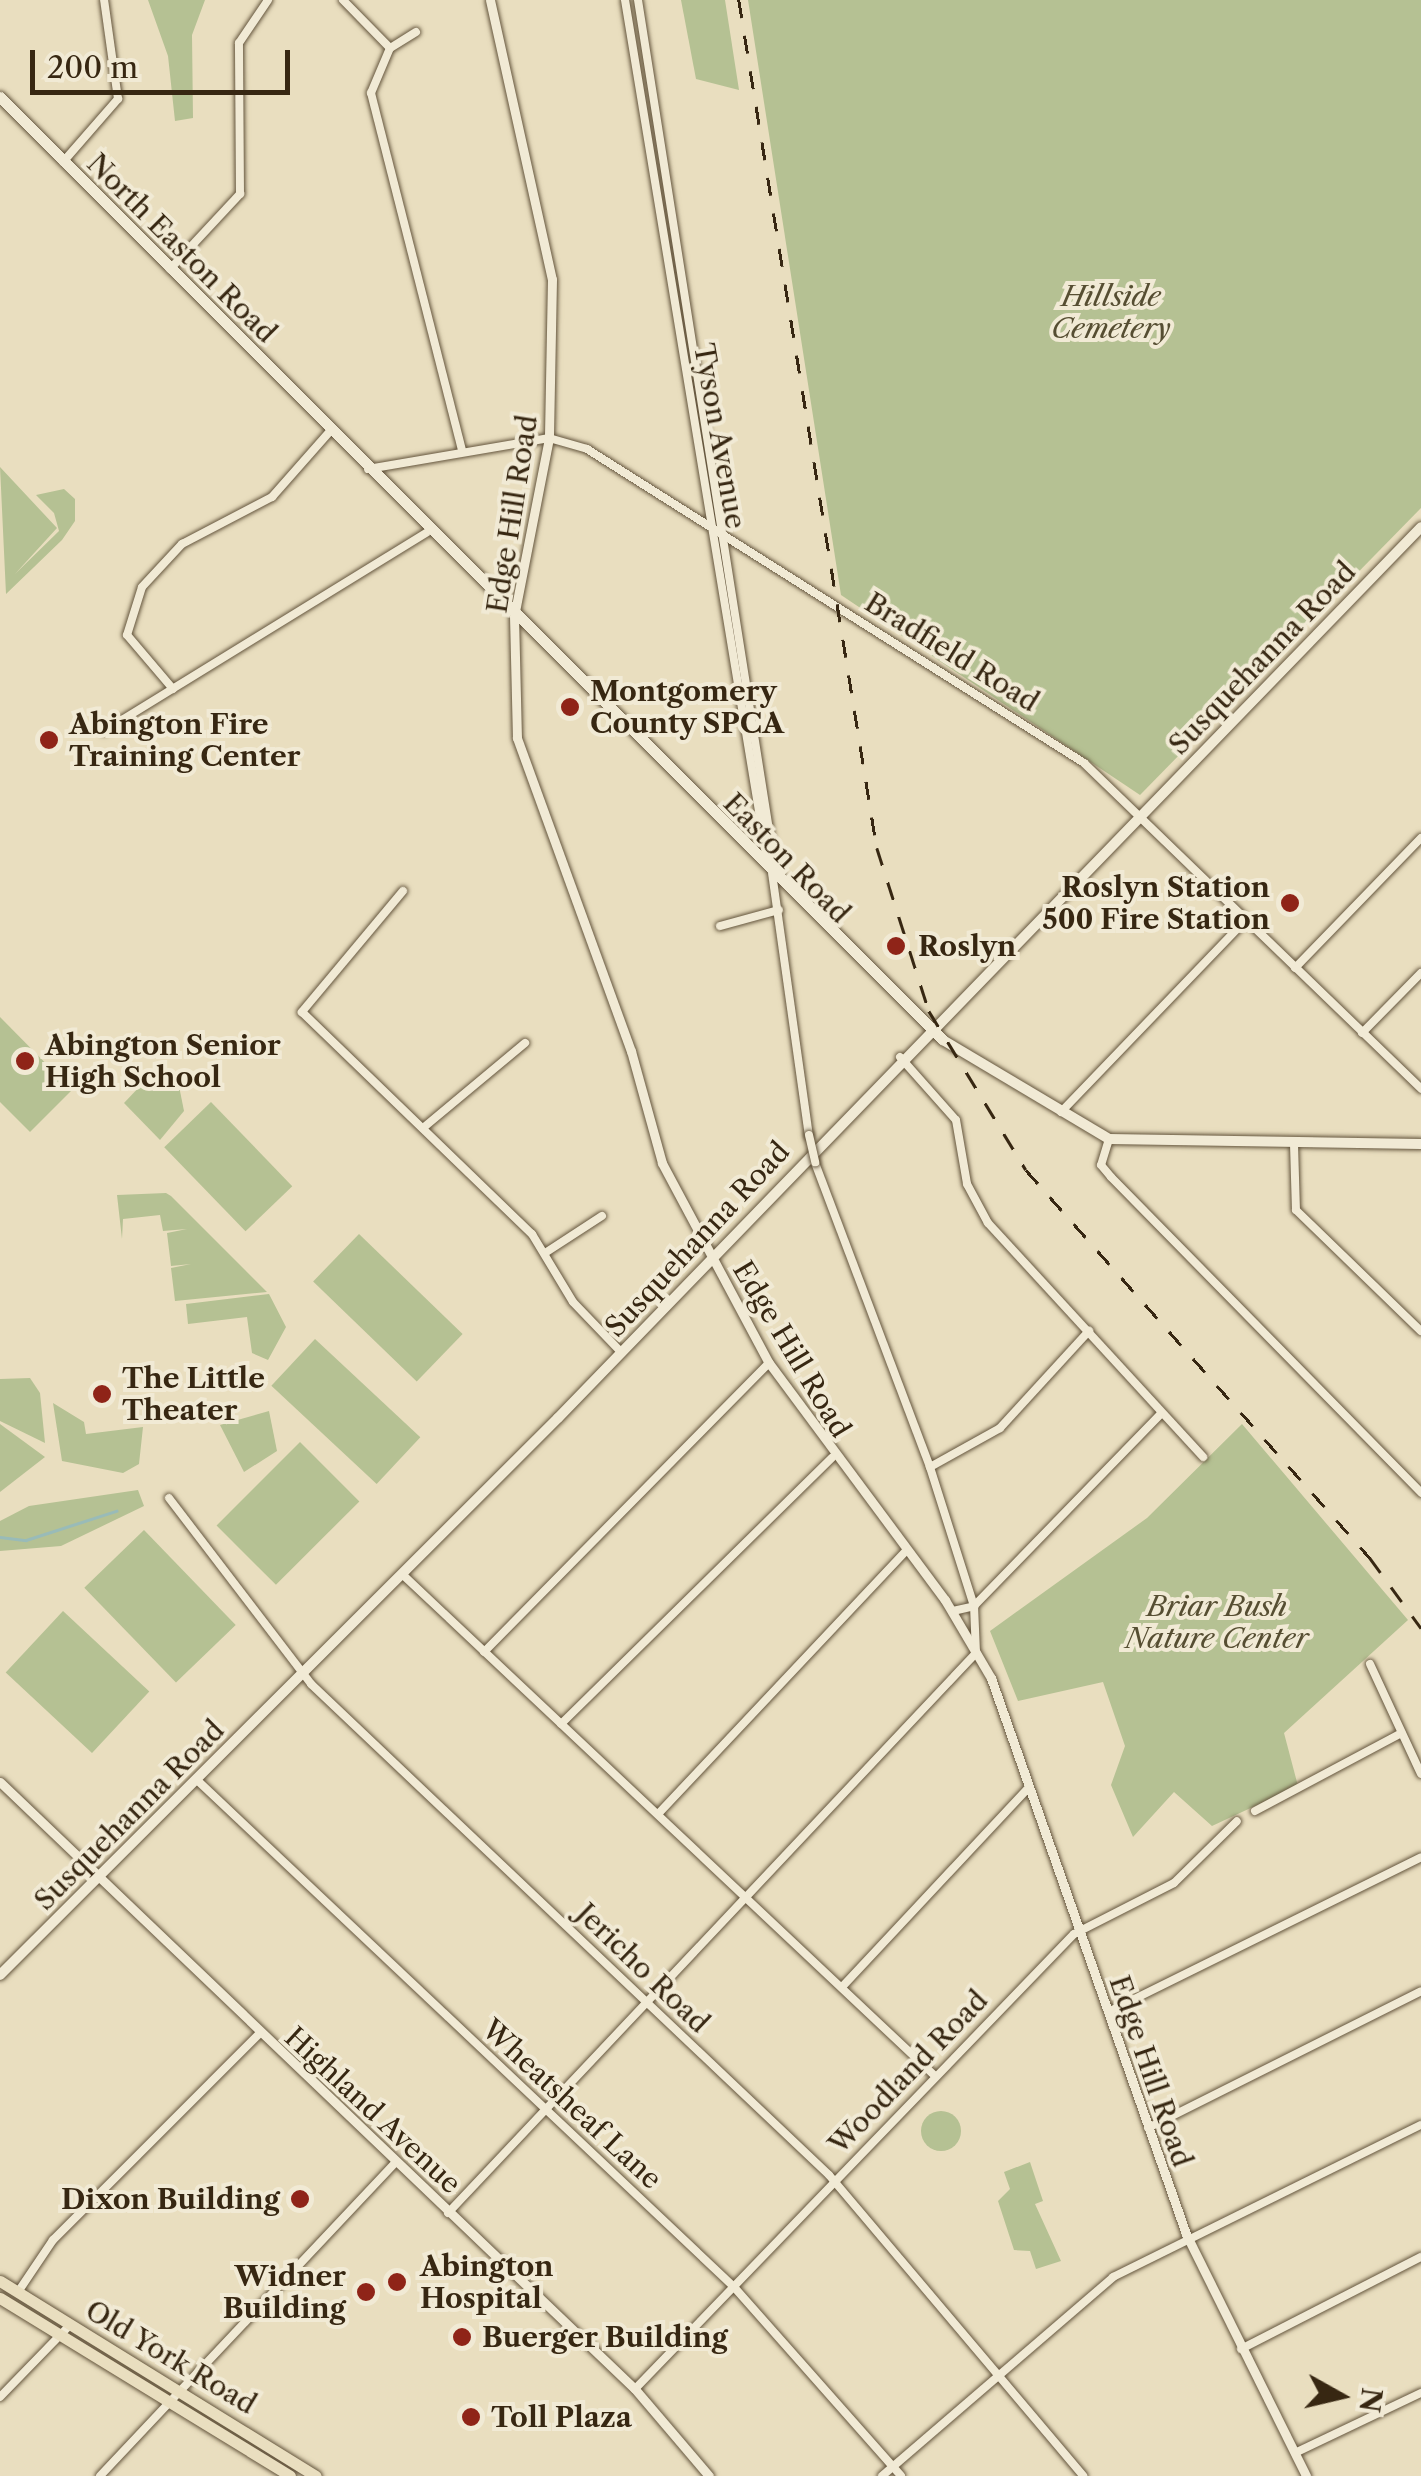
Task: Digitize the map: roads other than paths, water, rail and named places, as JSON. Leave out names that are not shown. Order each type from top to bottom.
[{"type":"highway","name":"Old York Road","points":[[0,2281],[9,2298],[62,2336],[316,2476]]},
{"type":"highway","name":"Old York Road","points":[[9,2298],[70,2325],[290,2476]]},
{"type":"main road","name":"North Easton Road","points":[[0,98],[331,430]]},
{"type":"main road","name":"Easton Road","points":[[331,430],[427,532],[928,1028],[1109,1139],[1421,1144]]},
{"type":"main road","name":"Susquehanna Road","points":[[1,1972],[304,1674],[621,1352],[900,1056],[1421,528]]},
{"type":"street","points":[[63,162],[118,99],[104,0]]},
{"type":"street","points":[[170,269],[240,194],[239,42],[268,0]]},
{"type":"street","points":[[342,0],[390,48]]},
{"type":"street","name":"Edge Hill Road","points":[[490,0],[552,280],[549,438],[514,616],[517,738],[632,1051],[658,1151],[770,1363],[832,1458],[952,1611],[976,1653],[1189,2242],[1306,2476]]},
{"type":"street","name":"Tyson Avenue","points":[[626,0],[775,879]]},
{"type":"street","name":"Tyson Avenue","points":[[638,0],[725,536],[809,1136],[815,1162],[930,1468],[974,1606],[976,1653]]},
{"type":"street","points":[[416,32],[390,48],[371,94],[462,450]]},
{"type":"street","points":[[668,264],[681,262]]},
{"type":"street","points":[[174,689],[127,635],[142,587],[182,544],[272,497],[331,430]]},
{"type":"street","name":"Bradfield Road","points":[[368,469],[549,438],[586,449],[1084,763],[1421,1089]]},
{"type":"street","points":[[104,731],[427,532]]},
{"type":"street","points":[[1294,968],[1421,838]]},
{"type":"street","points":[[403,890],[302,1012],[546,1253],[573,1302],[621,1352]]},
{"type":"street","points":[[720,926],[779,910]]},
{"type":"street","points":[[1060,1112],[1245,922]]},
{"type":"street","points":[[1362,1034],[1421,974]]},
{"type":"street","points":[[423,1128],[525,1043]]},
{"type":"street","points":[[900,1056],[956,1120],[967,1184],[988,1223],[1202,1456]]},
{"type":"street","points":[[1109,1139],[1101,1165],[1111,1177],[1421,1493]]},
{"type":"street","points":[[1294,1144],[1296,1210],[1421,1331]]},
{"type":"street","points":[[546,1253],[602,1216]]},
{"type":"street","points":[[930,1468],[1000,1428],[1089,1331]]},
{"type":"street","points":[[484,1652],[770,1363]]},
{"type":"street","points":[[952,1611],[974,1606],[1162,1413]]},
{"type":"street","points":[[561,1724],[832,1458]]},
{"type":"street","name":"Jericho Road","points":[[169,1498],[304,1674],[834,2182],[1083,2476]]},
{"type":"street","points":[[659,1813],[906,1551]]},
{"type":"street","points":[[402,1574],[935,2076]]},
{"type":"street","points":[[448,2213],[976,1653]]},
{"type":"street","points":[[1370,1664],[1421,1774]]},
{"type":"street","points":[[1254,1811],[1402,1733]]},
{"type":"street","name":"Wheatsheaf Lane","points":[[197,1780],[734,2287],[900,2476]]},
{"type":"street","name":"Highland Avenue","points":[[0,1782],[97,1880],[635,2389],[709,2476]]},
{"type":"street","points":[[842,1987],[1028,1788]]},
{"type":"street","name":"Woodland Road","points":[[635,2389],[935,2076],[1080,1936],[1174,1883],[1237,1821]]},
{"type":"street","points":[[1108,2012],[1421,1857]]},
{"type":"street","points":[[1148,2128],[1421,1991]]},
{"type":"street","points":[[9,2298],[53,2240],[259,2034]]},
{"type":"street","points":[[882,2476],[1074,2303],[1421,2125]]},
{"type":"street","points":[[100,2476],[395,2163]]},
{"type":"street","points":[[1241,2348],[1421,2258]]},
{"type":"street","points":[[0,2397],[70,2325]]},
{"type":"street","points":[[1295,2453],[1421,2394]]},
{"type":"waterway","points":[[0,1537],[26,1540],[116,1511]]},
{"type":"railway","points":[[739,0],[877,848],[929,1011],[1026,1170],[1370,1558],[1421,1628]]},
{"type":"place","name":"Montgomery County SPCA","points":[[570,707]]},
{"type":"place","name":"Abington Fire Training Center","points":[[49,740]]},
{"type":"place","name":"Roslyn Station 500 Fire Station","points":[[1290,903]]},
{"type":"place","name":"Roslyn","points":[[896,946]]},
{"type":"place","name":"Abington Senior High School","points":[[25,1061]]},
{"type":"place","name":"The Little Theater","points":[[102,1394]]},
{"type":"place","name":"Dixon Building","points":[[300,2199]]},
{"type":"place","name":"Abington Hospital","points":[[397,2282]]},
{"type":"place","name":"Widner Building","points":[[366,2292]]},
{"type":"place","name":"Buerger Building","points":[[462,2337]]},
{"type":"place","name":"Toll Plaza","points":[[471,2417]]},
{"type":"park label","name":"Hillside Cemetery","points":[[1111,312]]},
{"type":"park label","name":"Briar Bush Nature Center","points":[[1217,1622]]}]
